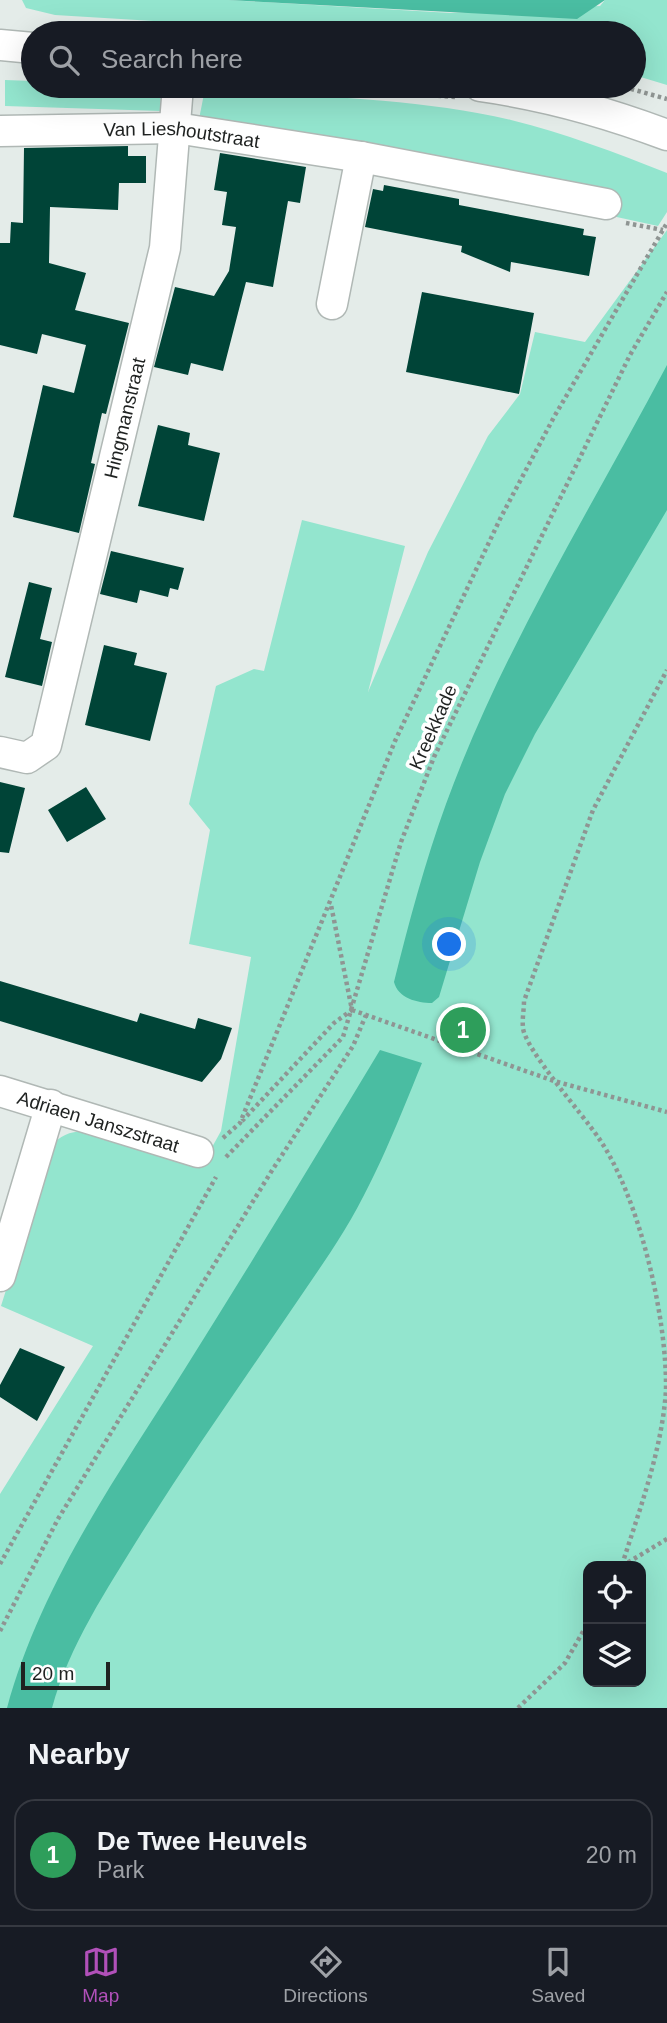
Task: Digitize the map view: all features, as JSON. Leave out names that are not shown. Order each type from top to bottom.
[{"type":"street","points":[[0,45],[21,47]]},
{"type":"street","name":"Hingmanstraat","points":[[0,752],[27,758],[46,745],[165,248],[177,98]]},
{"type":"street","points":[[552,98],[667,135]]},
{"type":"street","name":"Van Lieshoutstraat","points":[[0,131],[176,128],[360,157],[606,204]]},
{"type":"street","points":[[332,304],[360,157]]},
{"type":"street","name":"Adriaen Janszstraat","points":[[0,1091],[51,1105],[213,1161]]},
{"type":"street","points":[[0,1276],[51,1105]]},
{"type":"path","points":[[646,92],[667,99]]},
{"type":"path","points":[[240,1123],[395,741],[501,517],[554,417],[667,223]]},
{"type":"path","points":[[641,225],[663,230]]},
{"type":"path","name":"Kreekkade","points":[[0,1564],[213,1161],[343,1037],[401,842],[434,757],[629,355],[667,292]]},
{"type":"path","points":[[623,1561],[656,1452],[666,1389],[660,1310],[640,1221],[599,1139],[554,1081],[523,1030],[524,1001],[593,810],[667,670]]},
{"type":"path","points":[[331,904],[352,1010]]},
{"type":"path","points":[[352,1010],[554,1081],[667,1112]]},
{"type":"path","points":[[213,1161],[224,1137],[334,1023],[352,1010]]},
{"type":"path","points":[[0,1631],[58,1519],[271,1172],[353,1046],[366,1015]]},
{"type":"path","points":[[630,1561],[667,1539]]},
{"type":"path","points":[[517,1708],[565,1663],[587,1624]]},
{"type":"shaded area","points":[[22,0],[228,0],[451,13],[600,6],[605,0],[667,0],[667,85],[646,79],[646,21],[154,21],[55,15],[26,8]]},
{"type":"shaded area","points":[[228,0],[605,0],[577,19]]},
{"type":"shaded area","points":[[5,80],[21,81],[21,98],[160,98],[161,111],[5,106]]},
{"type":"shaded area","points":[[203,98],[344,98],[474,112],[531,125],[667,173],[667,212],[658,226],[612,216],[615,192],[199,119]]},
{"type":"shaded area","points":[[667,230],[667,1708],[0,1708],[0,1494],[93,1346],[1,1306],[51,1147],[65,1135],[84,1131],[201,1167],[221,1131],[251,957],[189,944],[210,830],[189,804],[216,686],[254,669],[264,671],[302,520],[405,546],[368,692],[428,552],[488,436],[520,394],[535,332],[585,342]]},
{"type":"shaded area","points":[[667,365],[667,510],[535,734],[505,794],[480,862],[439,997],[432,1003],[404,996],[394,982],[431,848],[468,747],[520,635]]},
{"type":"shaded area","points":[[380,1050],[422,1063],[381,1161],[344,1231],[187,1463],[115,1576],[68,1662],[52,1708],[7,1708],[40,1617],[84,1531]]},
{"type":"building","points":[[128,146],[128,156],[146,156],[146,183],[119,183],[118,210],[50,207],[49,263],[86,273],[75,310],[129,323],[106,414],[102,413],[91,463],[95,464],[79,533],[13,517],[43,385],[74,393],[86,345],[42,334],[37,354],[0,345],[0,243],[10,243],[11,222],[23,223],[24,148]]},
{"type":"building","points":[[220,153],[306,167],[300,203],[288,201],[273,287],[246,282],[223,371],[191,363],[188,375],[154,367],[175,287],[214,296],[229,271],[236,227],[222,225],[227,192],[214,190]]},
{"type":"building","points":[[384,185],[459,199],[459,205],[584,229],[583,235],[596,237],[589,276],[511,262],[510,272],[461,252],[462,246],[365,227],[373,189],[383,191]]},
{"type":"building","points":[[422,292],[534,313],[519,394],[406,372]]},
{"type":"building","points":[[158,425],[190,433],[188,445],[220,453],[204,521],[138,506]]},
{"type":"building","points":[[111,551],[184,568],[178,590],[170,588],[168,597],[140,590],[137,603],[100,594]]},
{"type":"building","points":[[29,582],[52,588],[40,639],[52,642],[42,686],[5,677]]},
{"type":"building","points":[[104,645],[137,653],[134,665],[167,673],[150,741],[85,725]]},
{"type":"building","points":[[0,782],[25,788],[9,853],[0,852]]},
{"type":"building","points":[[86,787],[106,819],[67,842],[48,810]]},
{"type":"building","points":[[0,981],[137,1022],[140,1013],[195,1029],[198,1018],[232,1028],[221,1059],[202,1082],[0,1021]]},
{"type":"building","points":[[20,1348],[65,1367],[37,1421],[0,1397],[0,1385]]},
{"type":"place","name":"De Twee Heuvels","points":[[463,1030]]}]
